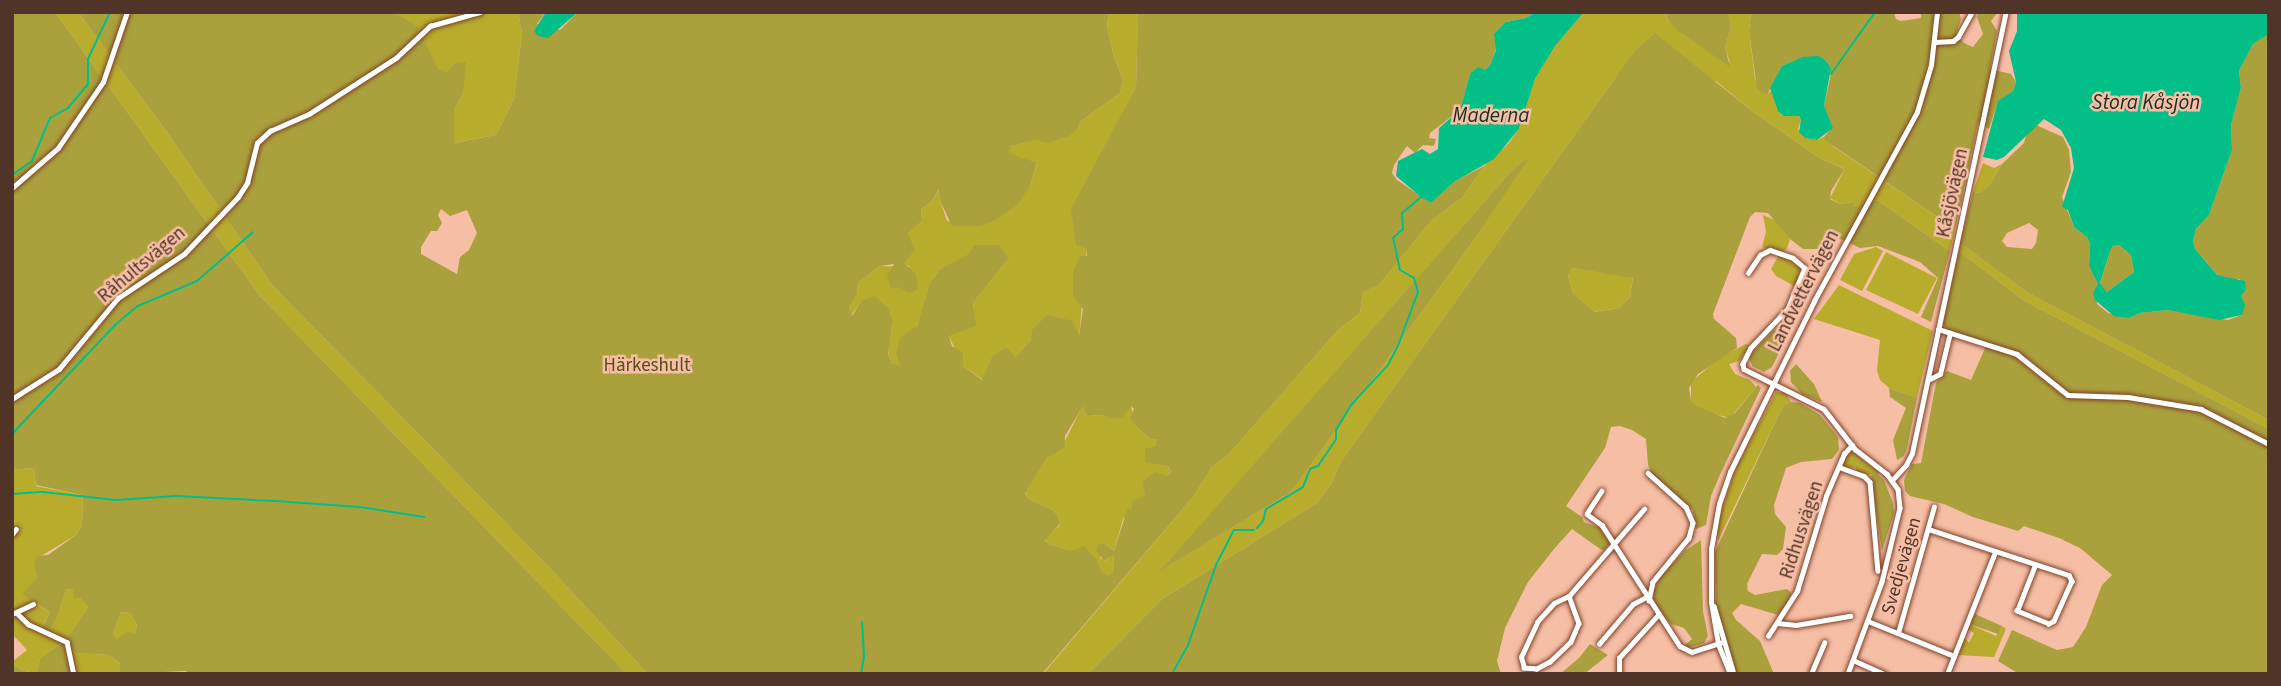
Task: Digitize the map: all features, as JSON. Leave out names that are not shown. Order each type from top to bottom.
[{"type":"street","points":[[12,188],[58,148],[103,82],[127,12]]},
{"type":"street","name":"Råhultsvägen","points":[[12,400],[59,369],[118,298],[184,254],[238,197],[247,183],[257,143],[270,131],[309,114],[396,58],[430,26],[480,12]]},
{"type":"street","name":"Landvettervägen","points":[[1732,674],[1721,643],[1711,587],[1711,549],[1721,496],[1773,383],[1829,272],[1909,129],[1928,80],[1937,12]]},
{"type":"street","points":[[1935,42],[1953,41],[1958,37],[1972,12]]},
{"type":"street","name":"Kåsjövägen","points":[[1893,480],[1912,453],[2006,12]]},
{"type":"street","points":[[1748,273],[1767,251],[1780,253],[1805,266],[1788,309],[1751,348],[1742,364],[1745,369],[1824,409],[1852,445],[1893,480],[1898,489],[1900,508],[1882,582],[1847,674]]},
{"type":"street","points":[[1938,329],[2017,354],[2068,395],[2128,397],[2201,409],[2269,444]]},
{"type":"street","name":"Kåsjövägen","points":[[1927,380],[1940,374],[1950,333]]},
{"type":"street","name":"Ridhusvägen","points":[[1768,636],[1797,591],[1826,496],[1852,445]]},
{"type":"street","points":[[1839,467],[1869,480],[1878,571]]},
{"type":"street","points":[[1648,473],[1686,507],[1693,523],[1689,538],[1653,582],[1648,599]]},
{"type":"street","points":[[1602,491],[1587,514],[1602,525],[1658,615],[1685,650],[1700,650],[1721,643]]},
{"type":"street","name":"Svedjevägen","points":[[1898,633],[1934,507]]},
{"type":"street","points":[[1569,596],[1579,622],[1571,642],[1550,662],[1536,669],[1524,668],[1521,657],[1536,622],[1554,603],[1569,596],[1644,509]]},
{"type":"street","points":[[1928,529],[2069,575],[2072,579],[2054,621],[2049,624],[2017,611],[2035,565]]},
{"type":"street","points":[[1947,674],[1995,552]]},
{"type":"street","points":[[1599,644],[1633,604],[1648,599]]},
{"type":"street","points":[[33,604],[14,614],[28,624],[67,642],[74,674]]},
{"type":"street","points":[[1619,674],[1619,658],[1658,615]]},
{"type":"street","points":[[1777,623],[1796,625],[1850,616]]},
{"type":"street","name":"Svedjevägen","points":[[1868,621],[1954,656]]},
{"type":"street","points":[[1811,674],[1825,643]]},
{"type":"street","points":[[1853,660],[1885,674]]},
{"type":"shaded area","points":[[55,12],[78,12],[169,135],[273,286],[544,562],[648,674],[627,674],[260,296]]},
{"type":"shaded area","points":[[389,12],[518,12],[522,33],[514,99],[496,135],[453,143],[454,110],[463,93],[447,72],[437,69],[418,27]]},
{"type":"shaded area","points":[[1109,12],[1138,12],[1136,87],[1106,146],[1087,249],[1079,338],[1031,340],[1015,357],[983,380],[963,366],[949,336],[974,310],[973,303],[1009,258],[998,245],[989,246],[940,269],[931,281],[928,297],[901,367],[892,363],[888,352],[893,323],[861,301],[851,316],[849,308],[857,294],[858,283],[880,266],[910,267],[903,263],[908,234],[922,221],[921,209],[931,202],[940,188],[941,203],[947,221],[981,226],[1030,186],[1037,164],[1008,153],[1011,146],[1077,130],[1081,121],[1120,93],[1123,80],[1107,26]]},
{"type":"shaded area","points":[[1584,12],[1666,12],[1667,20],[1730,63],[1725,47],[1731,28],[1729,12],[1751,12],[1749,31],[1755,79],[1766,95],[1771,91],[1773,93],[1781,114],[1799,116],[1801,120],[1798,129],[1805,138],[1817,140],[1824,137],[1834,147],[1955,229],[1950,251],[1877,200],[1855,206],[1852,202],[1840,204],[1830,198],[1844,170],[1842,167],[1821,159],[1752,111],[1716,81],[1618,74],[1342,460],[1331,484],[1317,503],[1162,599],[1088,674],[1043,674],[1193,497],[1212,467],[1227,456],[1338,330],[1360,313],[1363,292],[1378,286],[1431,221],[1463,197],[1484,166],[1509,143],[1519,129],[1535,79],[1555,46]],"holes":[[[1527,160],[1474,240],[1291,492],[1163,569],[1513,169]]]},
{"type":"shaded area","points":[[1983,163],[1994,168],[2002,164],[1989,186],[1979,193],[1973,192]]},
{"type":"shaded area","points":[[1763,215],[1777,221],[1790,239],[1787,249],[1782,252],[1762,247],[1766,232]]},
{"type":"shaded area","points":[[1960,243],[2028,293],[2269,420],[2269,429],[2023,300],[1959,251]]},
{"type":"shaded area","points":[[1876,247],[1883,251],[1862,291],[1840,280],[1854,254]]},
{"type":"shaded area","points":[[1886,252],[1937,278],[1918,314],[1866,290]]},
{"type":"shaded area","points":[[1779,255],[1801,267],[1796,287],[1776,276],[1771,269]]},
{"type":"shaded area","points":[[1573,268],[1633,277],[1630,297],[1619,308],[1593,312],[1573,293],[1568,276]]},
{"type":"shaded area","points":[[1839,285],[1933,331],[1917,398],[1889,388],[1880,380],[1877,370],[1880,340],[1814,319]]},
{"type":"shaded area","points":[[1746,344],[1749,346],[1739,361],[1729,364],[1735,374],[1750,380],[1756,387],[1730,418],[1702,411],[1691,400],[1691,382],[1718,359]]},
{"type":"shaded area","points":[[1776,392],[1786,393],[1791,402],[1783,406],[1718,541],[1717,524],[1736,468]]},
{"type":"shaded area","points":[[1083,405],[1087,416],[1102,415],[1115,419],[1131,405],[1135,425],[1150,439],[1157,439],[1157,446],[1171,472],[1123,519],[1114,551],[1103,543],[1100,558],[1105,561],[1114,554],[1113,574],[1107,575],[1101,573],[1098,561],[1049,544],[1045,539],[1060,525],[1058,516],[1053,510],[1029,499],[1025,492],[1047,458],[1063,445]]},
{"type":"shaded area","points":[[1852,452],[1879,474],[1868,475],[1857,472],[1856,468],[1845,467],[1842,463],[1844,458]]},
{"type":"shaded area","points":[[34,468],[36,486],[82,495],[83,500],[82,525],[76,535],[41,556],[35,603],[50,612],[42,627],[59,612],[66,589],[73,590],[88,607],[66,640],[40,658],[38,674],[21,670],[12,662],[27,650],[12,634],[12,470]]},
{"type":"shaded area","points":[[121,612],[130,613],[137,625],[135,634],[116,639],[113,634]]},
{"type":"shaded area","points":[[1969,624],[1996,636],[2002,626],[2006,629],[1994,657],[1956,655],[1964,637],[1969,643],[1974,633],[1969,630],[1966,633]]},
{"type":"shaded area","points":[[70,644],[76,653],[109,655],[120,663],[120,674],[72,674],[66,649]]},
{"type":"green space","points":[[12,12],[55,12],[260,296],[627,674],[189,674],[186,671],[120,674],[120,663],[109,655],[76,653],[70,645],[66,649],[72,674],[37,674],[40,658],[66,640],[88,607],[80,598],[74,598],[73,590],[66,589],[59,612],[49,631],[42,628],[50,612],[22,594],[37,578],[34,561],[37,556],[48,555],[76,535],[82,525],[83,500],[82,495],[36,485],[34,468],[12,470]],"holes":[[[121,612],[130,613],[137,625],[135,634],[127,632],[117,639],[113,634]]]},
{"type":"green space","name":"Härkeshult","points":[[78,12],[397,14],[418,27],[438,69],[447,72],[455,63],[466,62],[463,93],[454,110],[454,143],[496,135],[514,99],[522,33],[518,12],[546,12],[537,24],[560,30],[578,12],[1109,12],[1107,26],[1123,80],[1120,93],[1081,121],[1077,130],[1069,136],[1048,143],[1037,140],[1011,146],[1009,153],[1037,163],[1030,186],[1017,205],[997,219],[981,226],[952,226],[941,203],[939,189],[931,202],[921,209],[922,221],[908,234],[915,250],[904,263],[916,274],[918,289],[909,293],[899,287],[891,289],[887,276],[894,264],[880,266],[858,283],[857,294],[849,308],[852,316],[861,301],[875,296],[888,308],[893,323],[888,353],[892,363],[901,366],[896,354],[900,338],[917,326],[931,281],[940,269],[969,254],[974,245],[999,245],[1009,258],[973,303],[976,326],[949,336],[952,346],[963,353],[963,366],[982,380],[992,357],[1006,347],[1015,357],[1031,340],[1032,330],[1047,315],[1073,321],[1079,336],[1083,309],[1073,296],[1073,272],[1080,256],[1087,256],[1087,249],[1076,245],[1071,209],[1136,87],[1138,12],[1536,12],[1526,18],[1506,22],[1490,65],[1485,70],[1470,74],[1460,110],[1430,133],[1429,138],[1436,139],[1434,146],[1423,145],[1415,153],[1407,146],[1394,165],[1392,173],[1397,180],[1431,203],[1454,182],[1484,166],[1463,197],[1431,221],[1378,286],[1363,292],[1360,313],[1338,330],[1227,456],[1212,467],[1193,497],[1042,674],[648,674],[544,562],[273,286],[169,135]],"holes":[[[441,209],[450,216],[467,210],[477,233],[469,250],[460,257],[457,274],[421,254],[421,247],[431,231],[437,231],[442,223],[438,215]],[[1083,406],[1087,416],[1102,415],[1114,419],[1123,417],[1131,406],[1134,409],[1130,418],[1135,425],[1150,439],[1157,439],[1156,446],[1145,449],[1145,462],[1168,466],[1171,472],[1167,476],[1155,472],[1143,481],[1145,496],[1132,501],[1132,508],[1127,510],[1114,551],[1103,543],[1098,545],[1096,551],[1104,561],[1114,555],[1113,573],[1107,575],[1101,572],[1098,561],[1084,546],[1070,551],[1049,544],[1045,540],[1060,524],[1058,516],[1053,510],[1029,499],[1025,493],[1047,458],[1065,447],[1065,436]]]},
{"type":"green space","points":[[1666,12],[1729,12],[1731,28],[1725,47],[1730,67],[1676,29],[1667,19]]},
{"type":"green space","points":[[1751,12],[1894,12],[1896,19],[1901,21],[1921,18],[1921,12],[1959,12],[1961,19],[1956,34],[1964,43],[1973,47],[1983,34],[1977,17],[1979,12],[1998,12],[1991,21],[1997,31],[1990,69],[2011,74],[2016,82],[2013,91],[1998,102],[1989,129],[1978,123],[1955,229],[1826,141],[1824,137],[1829,131],[1824,106],[1831,74],[1824,59],[1804,57],[1782,66],[1767,95],[1757,89],[1749,31]]},
{"type":"green space","points":[[1655,33],[1752,111],[1821,159],[1841,167],[1844,170],[1831,191],[1830,199],[1840,204],[1853,202],[1855,206],[1877,200],[1950,251],[1931,322],[1921,317],[1938,278],[1920,262],[1878,246],[1860,248],[1838,238],[1828,249],[1803,249],[1790,239],[1768,213],[1755,212],[1750,217],[1713,314],[1714,319],[1736,338],[1737,348],[1698,374],[1689,388],[1691,400],[1697,406],[1725,418],[1735,413],[1758,385],[1761,388],[1711,496],[1706,525],[1696,529],[1693,510],[1652,474],[1648,465],[1646,439],[1632,430],[1620,426],[1611,427],[1605,448],[1566,506],[1582,517],[1584,522],[1600,528],[1610,543],[1603,551],[1572,529],[1554,549],[1528,582],[1505,628],[1497,661],[1501,674],[1088,674],[1162,599],[1317,503],[1331,484],[1342,460],[1636,50]],"holes":[[[1573,268],[1633,278],[1630,297],[1619,308],[1594,312],[1573,293],[1568,276]]]},
{"type":"green space","points":[[2269,34],[2269,420],[2028,293],[1960,243],[1973,192],[1979,193],[1989,186],[2002,164],[2024,143],[2026,136],[2036,125],[2063,137],[2069,150],[2071,172],[2062,197],[2074,227],[2087,237],[2090,244],[2089,266],[2098,284],[2097,304],[2108,313],[2129,318],[2140,313],[2168,310],[2228,320],[2242,315],[2241,296],[2246,290],[2240,279],[2226,280],[2218,276],[2195,249],[2193,240],[2196,229],[2209,215],[2232,150],[2231,125],[2241,88],[2239,71],[2253,44]],"holes":[[[2029,223],[2038,230],[2032,249],[2007,247],[2002,241],[2007,233]]]},
{"type":"green space","points":[[1529,158],[1474,240],[1291,492],[1160,571],[1513,169]]},
{"type":"green space","points":[[2119,245],[2131,255],[2134,272],[2107,292],[2100,284],[2110,251],[2113,246]]},
{"type":"green space","points":[[1959,251],[2023,300],[2269,429],[2269,674],[2019,674],[1998,661],[2012,630],[2057,650],[2073,647],[2086,627],[2102,585],[2112,575],[2080,548],[2059,538],[2024,526],[2018,531],[1973,517],[1944,504],[1910,496],[1905,491],[1904,480],[1912,464],[1921,463],[1936,383],[1947,371],[1971,380],[1987,344],[1947,330],[1943,324]]},
{"type":"green space","points":[[1801,292],[1806,299],[1772,367],[1764,372],[1752,366],[1749,356],[1780,324]]},
{"type":"green space","points":[[1796,364],[1814,384],[1822,402],[1802,394],[1791,382],[1790,371]]},
{"type":"green space","points":[[1889,388],[1917,398],[1907,448],[1904,456],[1897,460],[1893,440],[1906,408],[1890,397]]},
{"type":"green space","points":[[1791,402],[1800,403],[1820,415],[1838,437],[1839,450],[1832,459],[1801,462],[1786,468],[1774,505],[1775,514],[1786,527],[1783,549],[1777,555],[1762,554],[1747,584],[1748,591],[1755,595],[1787,589],[1791,593],[1789,601],[1778,615],[1741,604],[1732,613],[1736,620],[1760,641],[1774,674],[1736,674],[1716,611],[1715,552],[1783,406]]},
{"type":"green space","points":[[1875,472],[1884,480],[1894,513],[1882,551],[1871,476]]},
{"type":"green space","points":[[1701,540],[1703,611],[1708,636],[1704,643],[1688,648],[1685,645],[1692,639],[1684,628],[1671,624],[1657,608],[1652,595],[1660,577],[1685,551]]},
{"type":"green space","points":[[1975,614],[2002,626],[1998,634],[1969,624]]},
{"type":"green space","points":[[1590,644],[1608,655],[1584,674],[1560,674],[1579,658]]},
{"type":"green space","points":[[12,662],[21,670],[37,674],[12,674]]},
{"type":"water","points":[[546,12],[578,12],[548,38],[538,36],[534,31]]},
{"type":"water","name":"Maderna","points":[[1536,12],[1584,12],[1555,46],[1535,79],[1519,129],[1494,159],[1454,182],[1431,203],[1396,176],[1398,161],[1422,149],[1430,154],[1438,149],[1439,128],[1460,110],[1470,74],[1478,67],[1485,70],[1490,65],[1496,50],[1494,34],[1506,22],[1526,18]]},
{"type":"water","name":"Stora Kåsjön","points":[[2017,12],[2269,12],[2269,34],[2253,44],[2239,71],[2241,88],[2231,125],[2232,150],[2209,215],[2196,229],[2193,240],[2195,249],[2217,275],[2245,281],[2246,290],[2241,296],[2245,305],[2242,315],[2219,320],[2168,310],[2140,313],[2129,318],[2114,316],[2095,300],[2093,293],[2098,284],[2089,266],[2090,244],[2087,237],[2074,227],[2068,210],[2062,207],[2074,168],[2071,148],[2061,130],[2044,119],[2004,157],[1997,160],[1983,157],[1998,101],[2013,91],[2016,82],[2009,51],[2017,31]],"holes":[[[2119,245],[2131,255],[2134,272],[2107,292],[2100,283],[2113,246]]]},
{"type":"water","points":[[1818,56],[1831,68],[1824,106],[1833,128],[1817,140],[1805,138],[1799,132],[1799,116],[1784,116],[1778,111],[1770,88],[1782,66],[1803,57]]},
{"type":"waterway","points":[[12,175],[32,161],[50,118],[68,108],[88,84],[88,59],[110,12]]},
{"type":"waterway","points":[[1831,74],[1875,12]]},
{"type":"waterway","points":[[1257,528],[1263,521],[1266,509],[1303,487],[1310,469],[1318,466],[1336,439],[1336,430],[1351,405],[1388,365],[1399,343],[1418,292],[1414,278],[1400,270],[1393,238],[1403,229],[1402,213],[1421,197]]},
{"type":"waterway","points":[[12,434],[115,325],[138,306],[197,281],[253,232]]},
{"type":"waterway","points":[[12,494],[43,492],[116,500],[176,496],[276,501],[360,507],[424,517]]},
{"type":"waterway","points":[[1172,674],[1188,645],[1216,565],[1234,530],[1254,530]]},
{"type":"waterway","points":[[861,674],[864,657],[862,622]]}]
